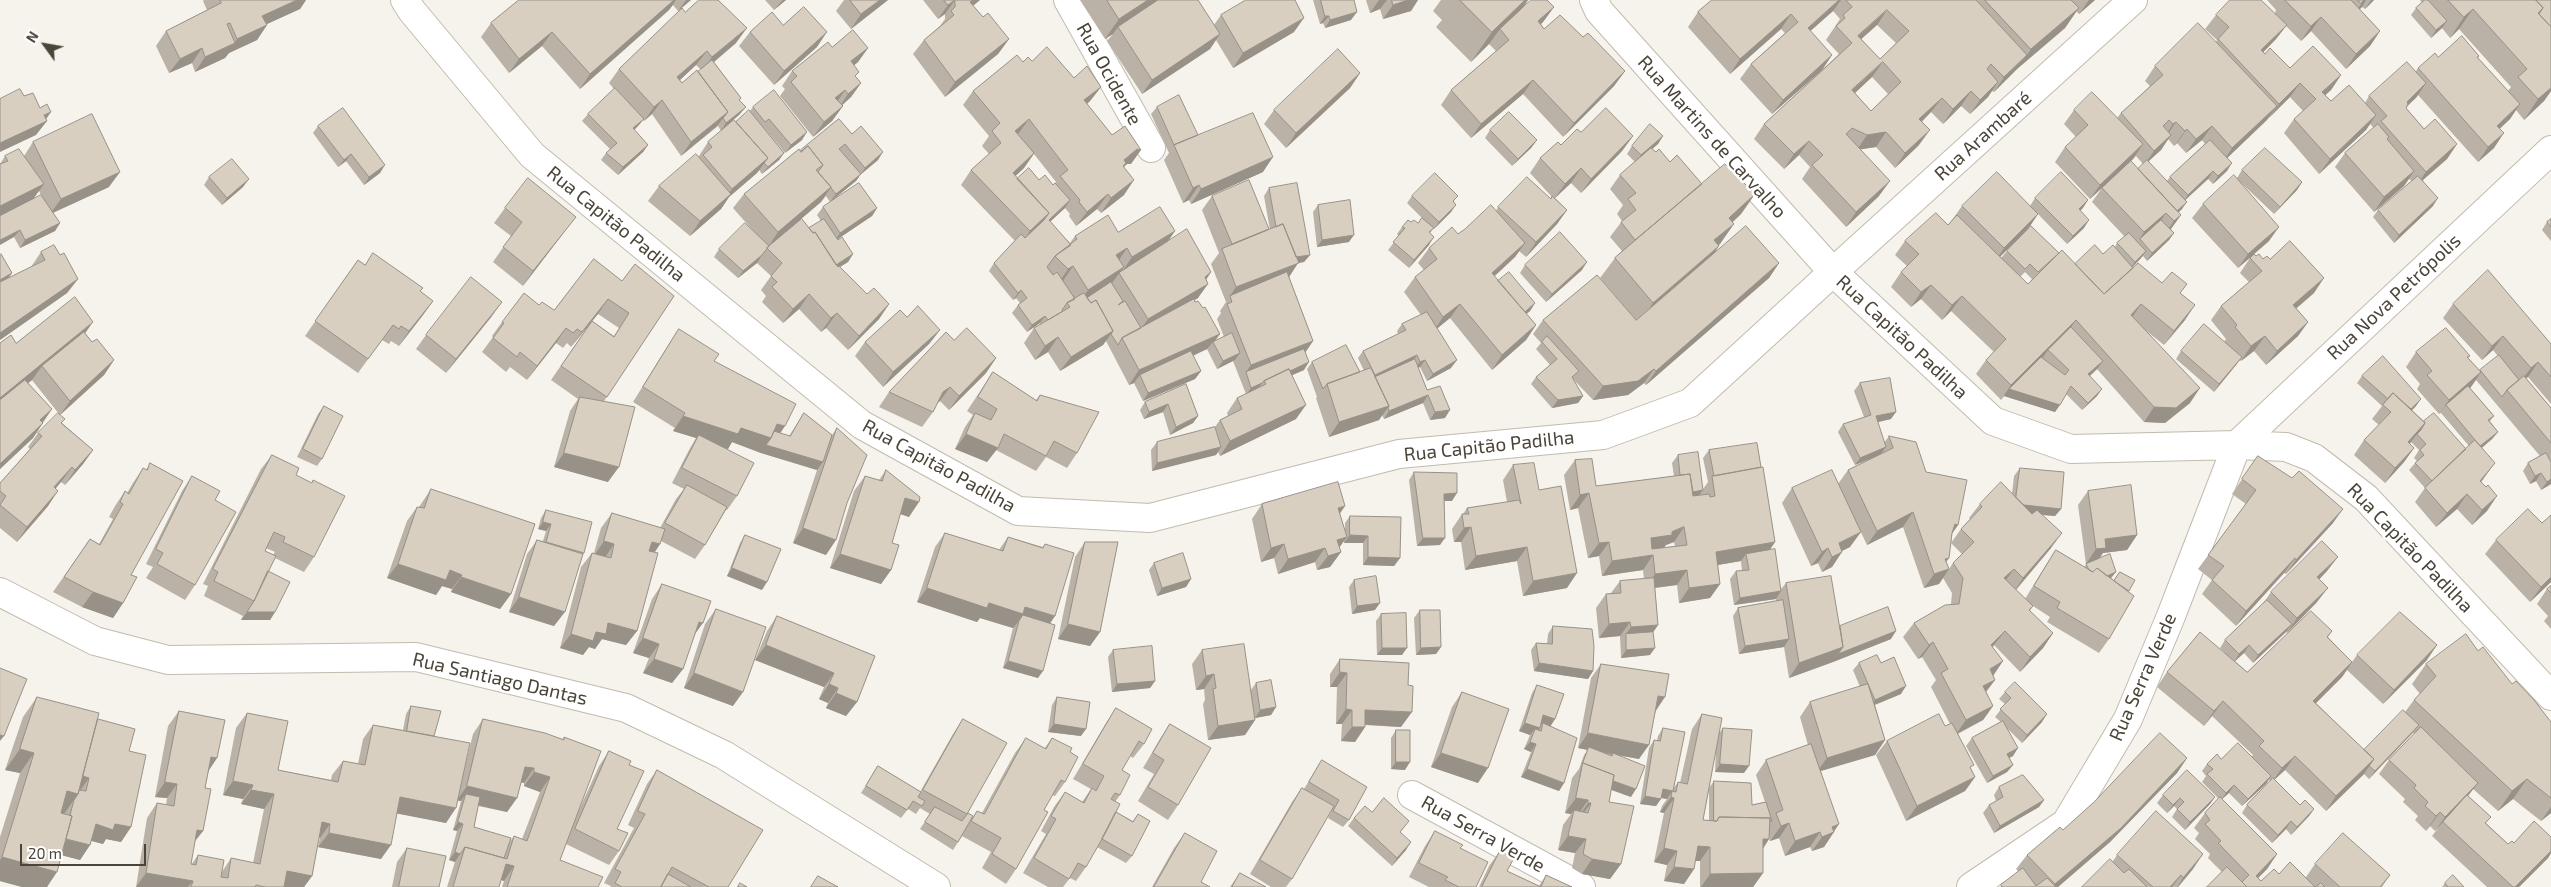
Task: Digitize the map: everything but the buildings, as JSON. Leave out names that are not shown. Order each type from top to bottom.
[{"type":"street","name":"Rua Capitão Padilha","points":[[405,0],[412,11],[532,155],[862,425],[1018,511],[1150,518],[1399,454],[1602,435],[1690,402],[1833,272],[1993,421],[2072,448],[2286,446],[2314,458],[2366,498],[2551,696]]},
{"type":"street","name":"Rua Ocidente","points":[[1068,0],[1151,148]]},
{"type":"street","name":"Rua Martins de Carvalho","points":[[1594,0],[1599,11],[1833,272]]},
{"type":"street","name":"Rua Arambaré","points":[[1833,272],[2133,0]]},
{"type":"street","name":"Rua Nova Petrópolis","points":[[2237,445],[2551,150]]},
{"type":"street","name":"Rua Serra Verde","points":[[1971,887],[2066,823],[2076,807],[2128,719],[2171,616],[2237,445]]},
{"type":"street","name":"Rua Santiago Dantas","points":[[0,592],[95,641],[168,660],[416,657],[626,708],[724,755],[936,887]]},
{"type":"street","name":"Rua Serra Verde","points":[[1412,795],[1581,887]]}]
